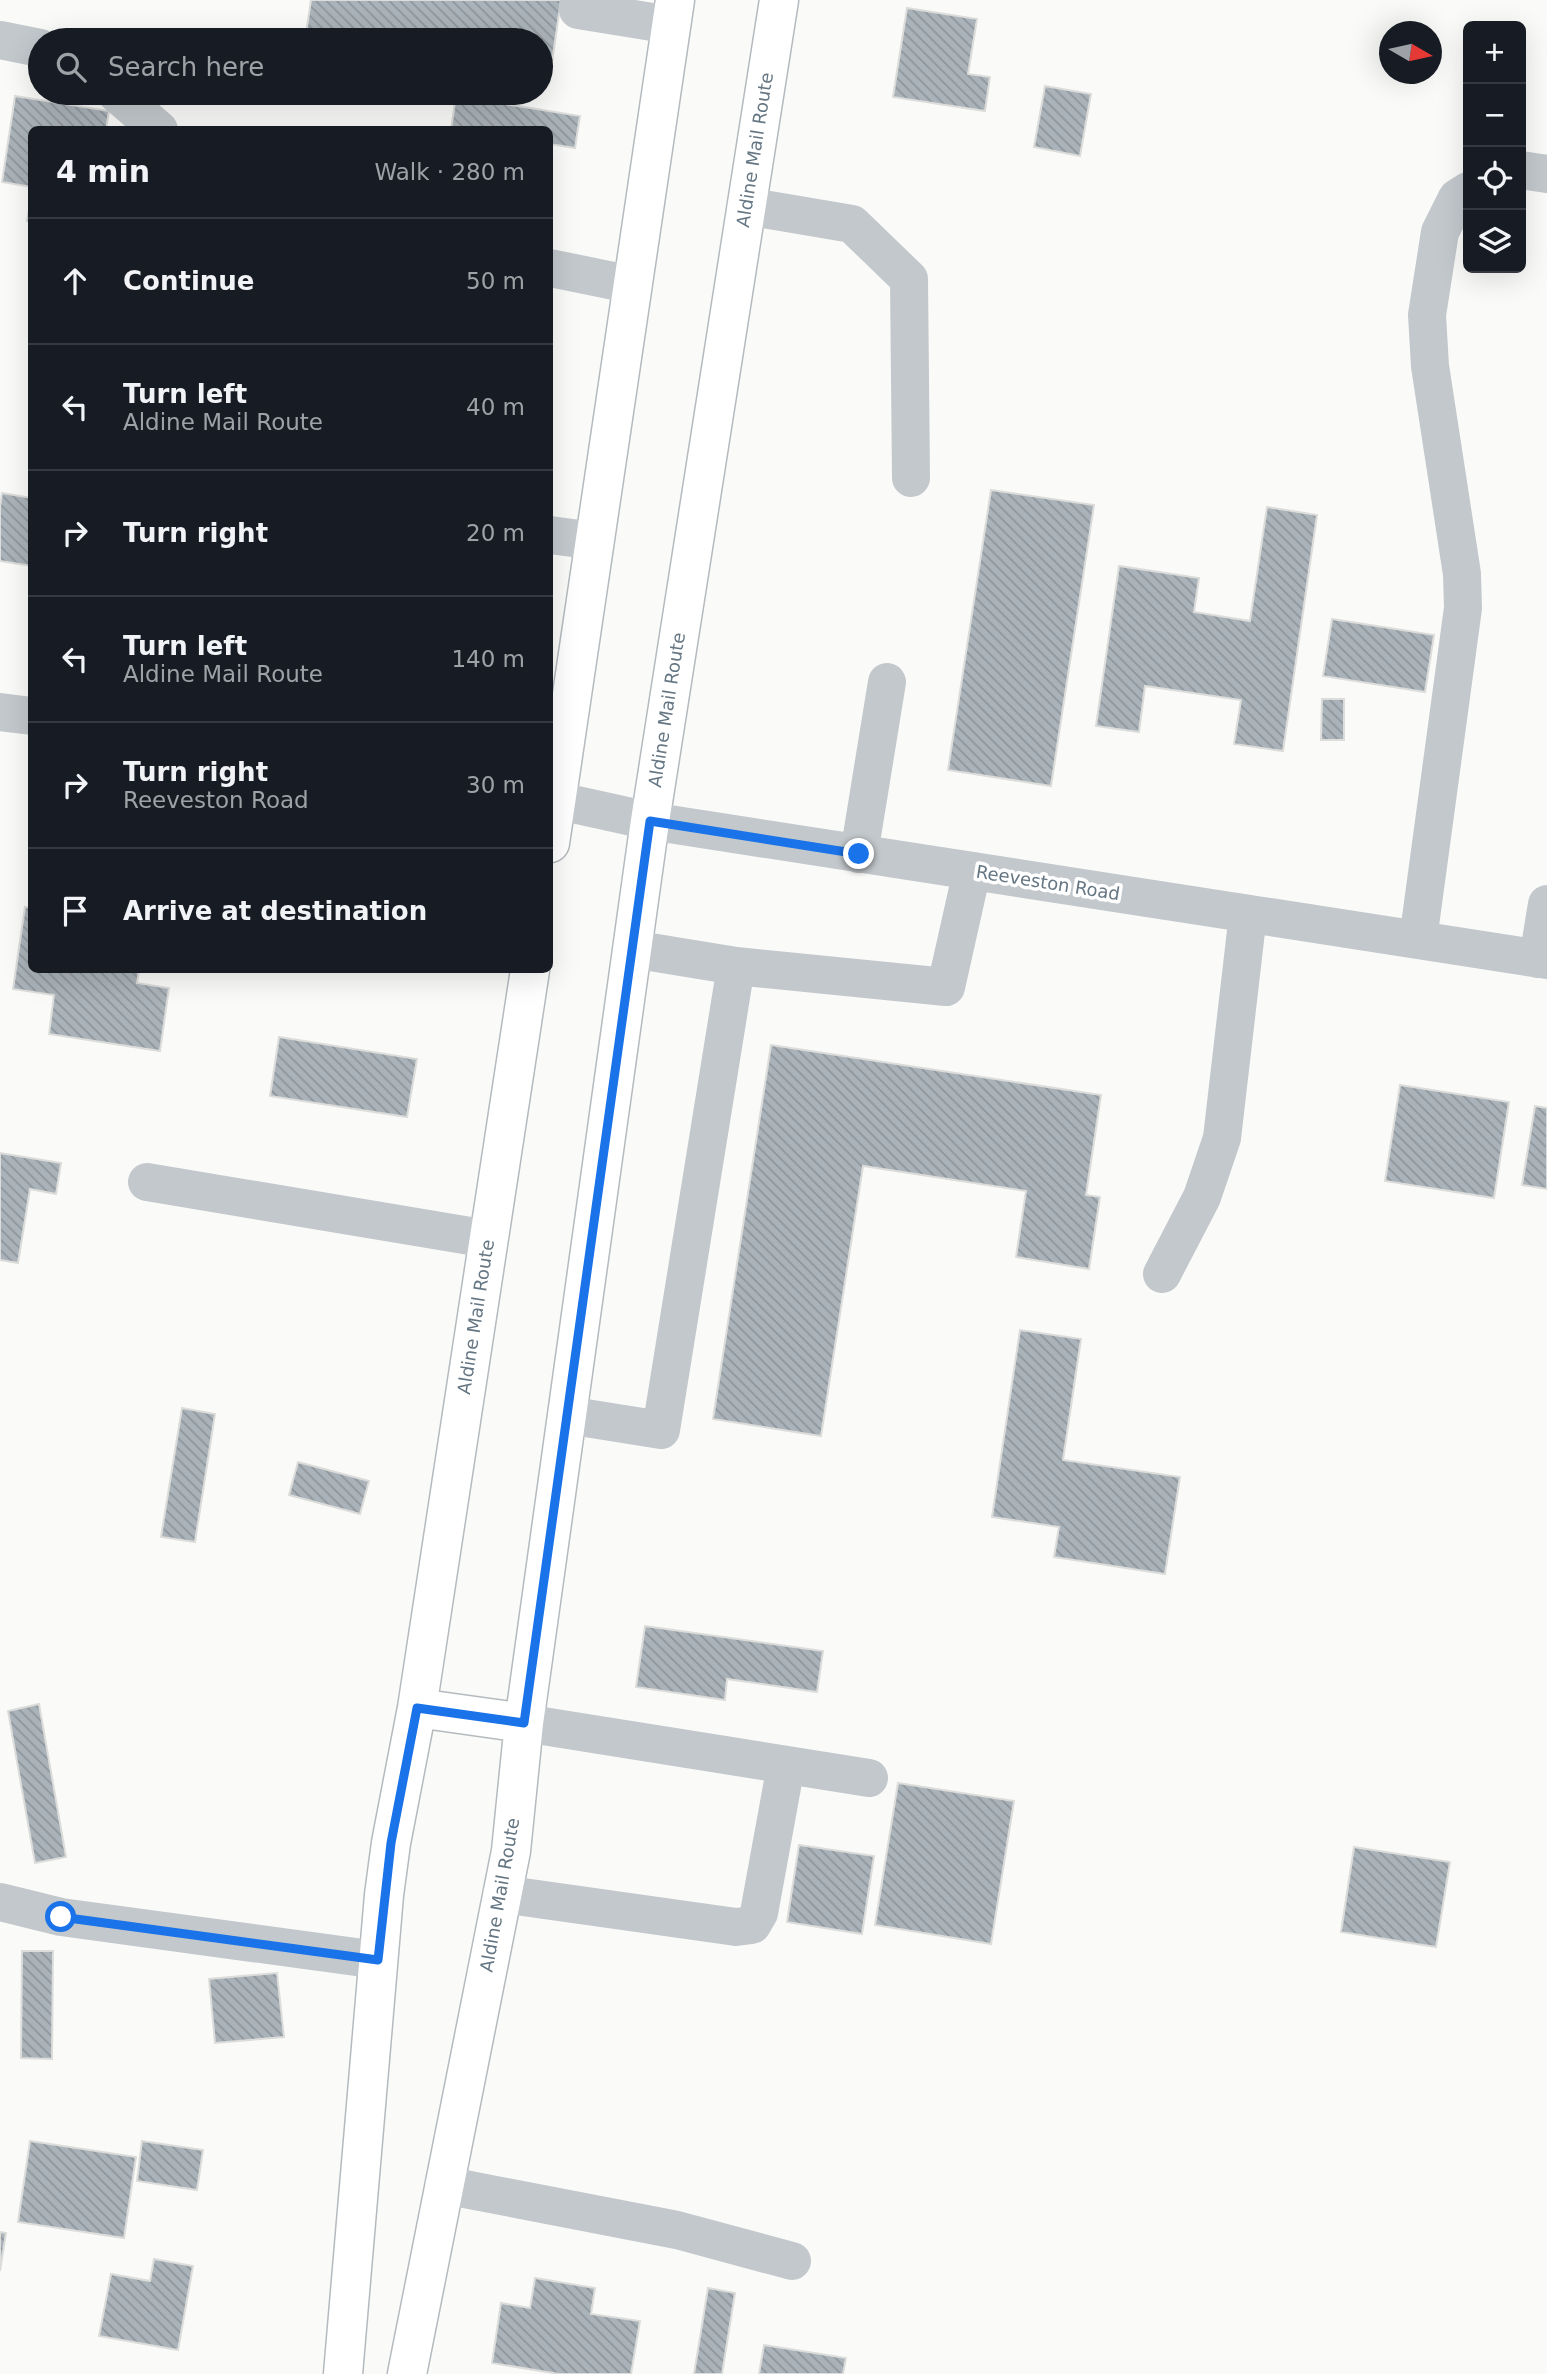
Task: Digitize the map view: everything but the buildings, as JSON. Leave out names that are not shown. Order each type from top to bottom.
[{"type":"main road","name":"Aldine Mail Route","points":[[407,2374],[511,1851],[524,1723],[650,821],[779,0]]},
{"type":"main road","points":[[553,800],[595,541],[673,12]]},
{"type":"main road","name":"Aldine Mail Route","points":[[343,2374],[378,1960],[391,1843],[417,1708],[530,973]]},
{"type":"main road","points":[[417,1708],[524,1723]]},
{"type":"street","points":[[579,0],[578,10],[673,12]]},
{"type":"street","points":[[0,40],[28,46]]},
{"type":"street","points":[[130,105],[154,126]]},
{"type":"street","points":[[1526,171],[1547,174]]},
{"type":"street","points":[[1418,940],[1463,608],[1462,574],[1430,366],[1427,315],[1440,232],[1457,198],[1463,194]]},
{"type":"street","points":[[746,206],[852,224],[909,279],[911,478]]},
{"type":"street","points":[[553,269],[633,285]]},
{"type":"street","points":[[553,535],[595,541]]},
{"type":"street","points":[[859,854],[887,682]]},
{"type":"street","points":[[0,712],[28,716]]},
{"type":"street","name":"Reeveston Road","points":[[553,800],[650,821],[1543,959]]},
{"type":"street","points":[[632,949],[736,966],[946,987],[972,871]]},
{"type":"street","points":[[1543,959],[1547,904]]},
{"type":"street","points":[[1162,1274],[1202,1197],[1222,1138],[1248,914]]},
{"type":"street","points":[[567,1415],[661,1430],[736,966]]},
{"type":"street","points":[[147,1182],[488,1239]]},
{"type":"street","points":[[524,1723],[869,1778]]},
{"type":"street","points":[[502,1894],[736,1927],[752,1925],[758,1913],[786,1765]]},
{"type":"street","points":[[0,1902],[61,1917],[378,1960]]},
{"type":"street","points":[[444,2185],[677,2230],[792,2261]]},
{"type":"route","points":[[61,1917],[378,1960],[391,1843],[417,1708],[524,1723],[650,821],[859,854]]}]
